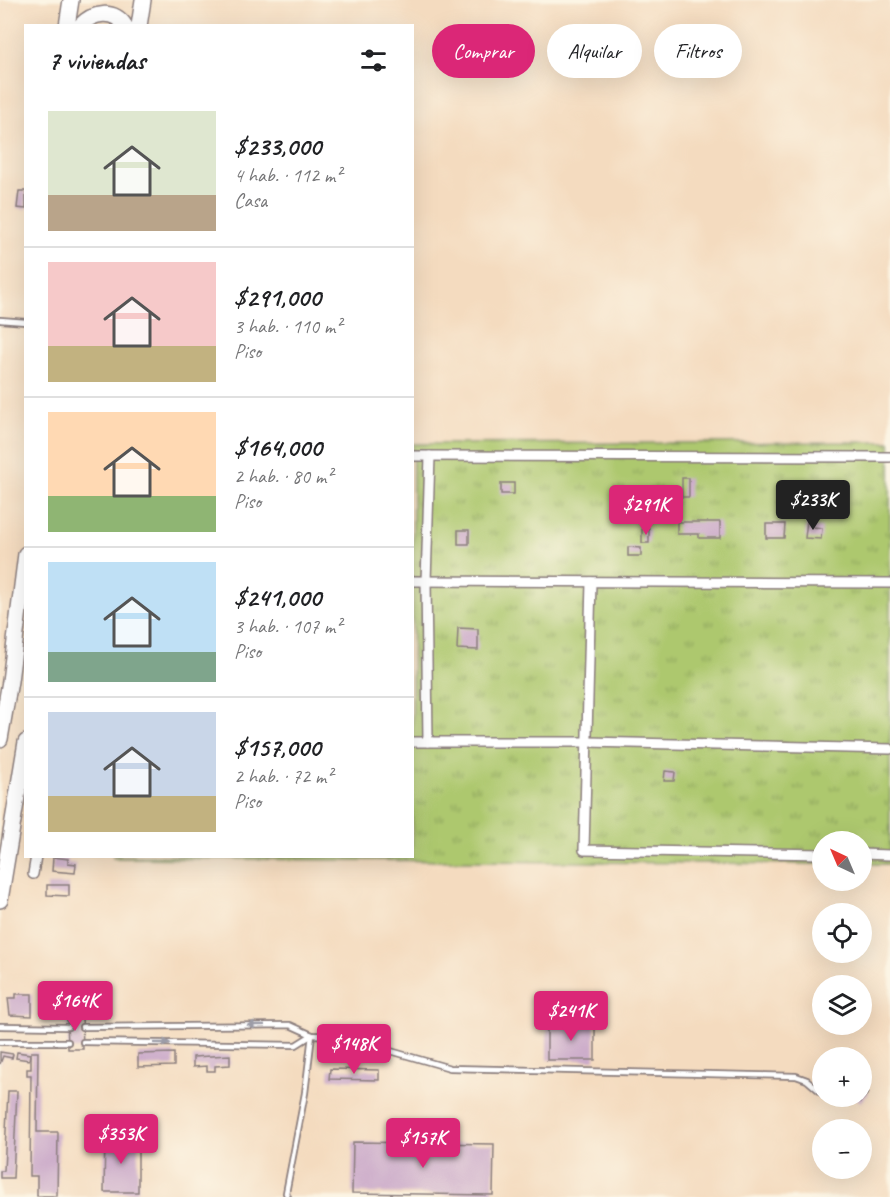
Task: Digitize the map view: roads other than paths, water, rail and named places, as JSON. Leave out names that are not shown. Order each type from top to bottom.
[{"type":"highway","points":[[68,24],[71,0]]},
{"type":"highway","points":[[139,24],[143,0]]},
{"type":"highway","points":[[82,24],[96,14],[110,14],[124,24]]},
{"type":"highway","points":[[0,739],[24,570]]},
{"type":"highway","points":[[0,900],[24,754]]},
{"type":"street","points":[[414,456],[890,457]]},
{"type":"street","points":[[428,742],[426,581],[430,456]]},
{"type":"street","points":[[414,581],[890,583]]},
{"type":"street","points":[[591,582],[584,850],[812,854]]},
{"type":"street","points":[[414,742],[588,742],[890,748]]},
{"type":"street","points":[[872,854],[890,855]]},
{"type":"street","points":[[33,874],[36,858]]},
{"type":"lane","points":[[0,321],[24,322]]},
{"type":"lane","points":[[82,1027],[290,1025],[312,1035],[338,1036],[450,1068],[796,1076],[812,1084]]},
{"type":"lane","points":[[0,1026],[68,1027]]},
{"type":"lane","points":[[83,1042],[296,1045],[312,1035]]},
{"type":"lane","points":[[288,1197],[286,1193],[305,1093],[312,1035]]},
{"type":"lane","points":[[0,1042],[68,1042]]}]
